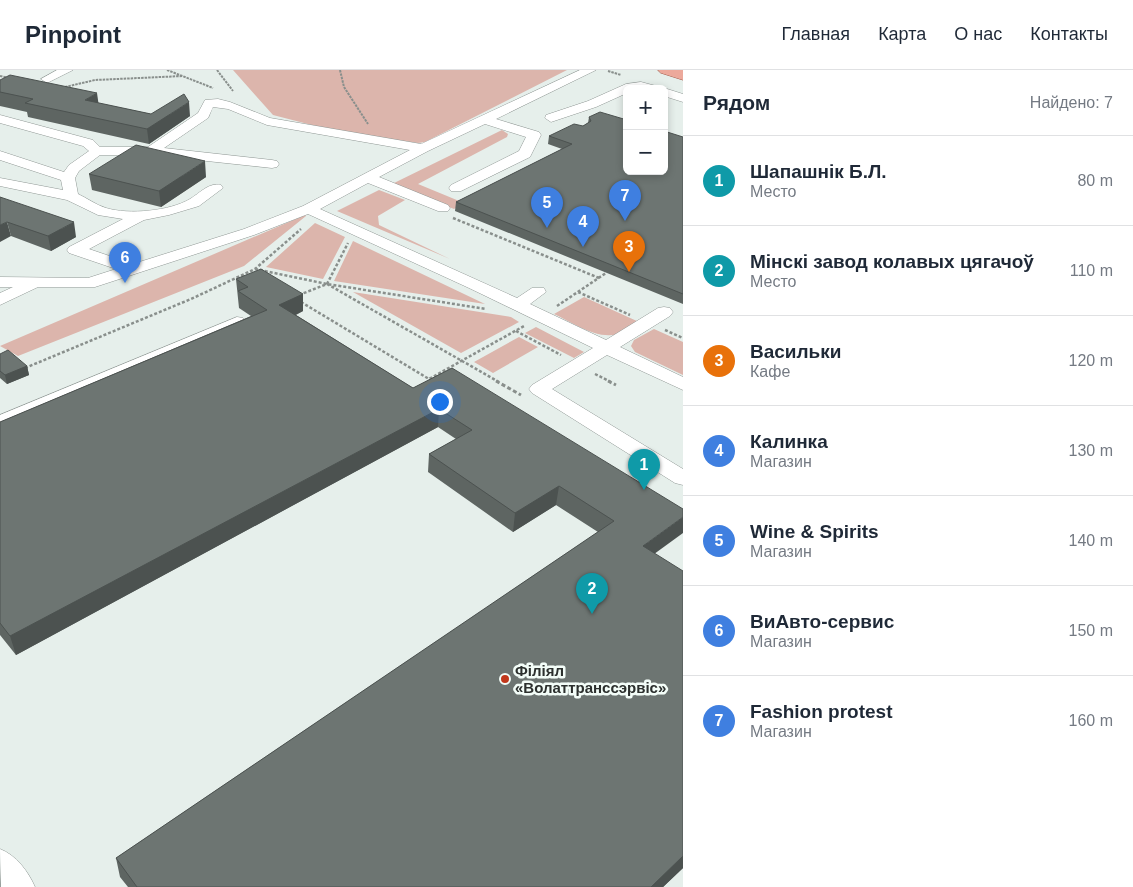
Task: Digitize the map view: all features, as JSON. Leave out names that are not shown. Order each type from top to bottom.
[{"type":"street","points":[[47,79],[67,70]]},
{"type":"street","points":[[1,273],[37,282],[89,284],[249,232],[307,217],[366,176],[586,71]]},
{"type":"street","points":[[542,91],[591,108]]},
{"type":"street","points":[[551,118],[591,108],[623,91]]},
{"type":"street","points":[[668,93],[683,98]]},
{"type":"street","points":[[150,151],[203,115],[209,103],[223,102],[240,108],[249,115],[267,121],[398,142],[423,148]]},
{"type":"street","points":[[512,106],[573,126]]},
{"type":"street","points":[[0,119],[88,143],[97,151]]},
{"type":"street","points":[[456,188],[525,154],[534,136],[484,119]]},
{"type":"street","points":[[71,196],[68,178],[74,168],[97,151],[150,151],[272,164]]},
{"type":"street","points":[[0,155],[68,178]]},
{"type":"street","points":[[366,176],[446,212]]},
{"type":"street","points":[[0,182],[71,196],[103,212],[140,216],[169,211],[194,203],[216,188]]},
{"type":"street","points":[[127,271],[75,250],[140,216]]},
{"type":"street","points":[[307,217],[475,284],[683,384]]},
{"type":"street","points":[[475,284],[495,273]]},
{"type":"street","points":[[0,300],[37,282]]},
{"type":"street","points":[[518,304],[538,292]]},
{"type":"street","points":[[664,312],[539,389],[683,478]]},
{"type":"street","points":[[0,422],[237,322]]},
{"type":"street","points":[[0,863],[20,887]]},
{"type":"path","points":[[168,70],[214,89]]},
{"type":"path","points":[[217,70],[236,96],[229,94]]},
{"type":"path","points":[[340,70],[344,87],[371,128],[398,142]]},
{"type":"path","points":[[0,76],[15,80]]},
{"type":"path","points":[[60,86],[69,87],[95,80],[183,76]]},
{"type":"path","points":[[446,212],[599,278]]},
{"type":"path","points":[[21,369],[191,299],[255,269],[307,217]]},
{"type":"path","points":[[352,236],[327,284],[293,297],[429,379],[531,322]]},
{"type":"path","points":[[255,269],[327,284],[486,310]]},
{"type":"path","points":[[555,307],[606,273]]},
{"type":"path","points":[[327,284],[523,396]]},
{"type":"shaded area","points":[[233,70],[567,70],[425,142],[418,143],[339,132],[273,115]]},
{"type":"shaded area","points":[[502,130],[508,134],[507,137],[418,184],[464,203],[454,209],[392,184]]},
{"type":"shaded area","points":[[379,190],[405,200],[378,216],[379,225],[450,259],[337,211]]},
{"type":"shaded area","points":[[305,215],[244,266],[18,356],[0,346]]},
{"type":"shaded area","points":[[315,223],[345,237],[323,279],[266,267]]},
{"type":"shaded area","points":[[353,241],[485,304],[334,281]]},
{"type":"shaded area","points":[[353,292],[511,317],[519,322],[461,353]]},
{"type":"shaded area","points":[[584,297],[639,322],[618,334],[602,335],[585,330],[554,314]]},
{"type":"shaded area","points":[[536,327],[584,352],[574,358],[525,333]]},
{"type":"shaded area","points":[[654,329],[683,342],[683,375],[635,352],[631,346],[634,340]]},
{"type":"shaded area","points":[[519,337],[538,347],[493,373],[474,362]]},
{"type":"building","points":[[10,75],[97,93],[85,100],[151,114],[184,94],[189,102],[147,129],[25,103],[33,99],[0,92],[0,80]]},
{"type":"building","points":[[600,112],[623,119],[623,175],[668,175],[668,132],[683,137],[683,294],[456,202],[572,144],[549,136],[574,124],[583,126],[591,121],[589,117]]},
{"type":"building","points":[[136,145],[205,161],[159,191],[89,174]]},
{"type":"building","points":[[0,197],[74,222],[48,236],[7,222],[0,225]]},
{"type":"building","points":[[261,269],[303,294],[279,305],[413,388],[452,368],[683,509],[683,517],[643,546],[683,571],[683,856],[651,887],[137,887],[116,858],[614,521],[559,486],[515,513],[429,454],[472,430],[439,409],[10,636],[0,623],[0,422],[267,310],[238,291],[248,287],[236,279]]},
{"type":"building","points":[[8,350],[27,366],[5,375],[0,371],[0,354]]},
{"type":"place","name":"Fashion protest","points":[[625,221]]},
{"type":"place","name":"Wine & Spirits","points":[[547,228]]},
{"type":"place","name":"Калинка","points":[[583,247]]},
{"type":"place","name":"Васильки","points":[[629,272]]},
{"type":"place","name":"ВиАвто-сервис","points":[[125,283]]},
{"type":"place","name":"Шапашнік Б.Л.","points":[[644,490]]},
{"type":"place","name":"Мінскі завод колавых цягачоў","points":[[592,614]]},
{"type":"place","name":"Філіял «Волаттранссэрвіс»","points":[[505,679]]}]
